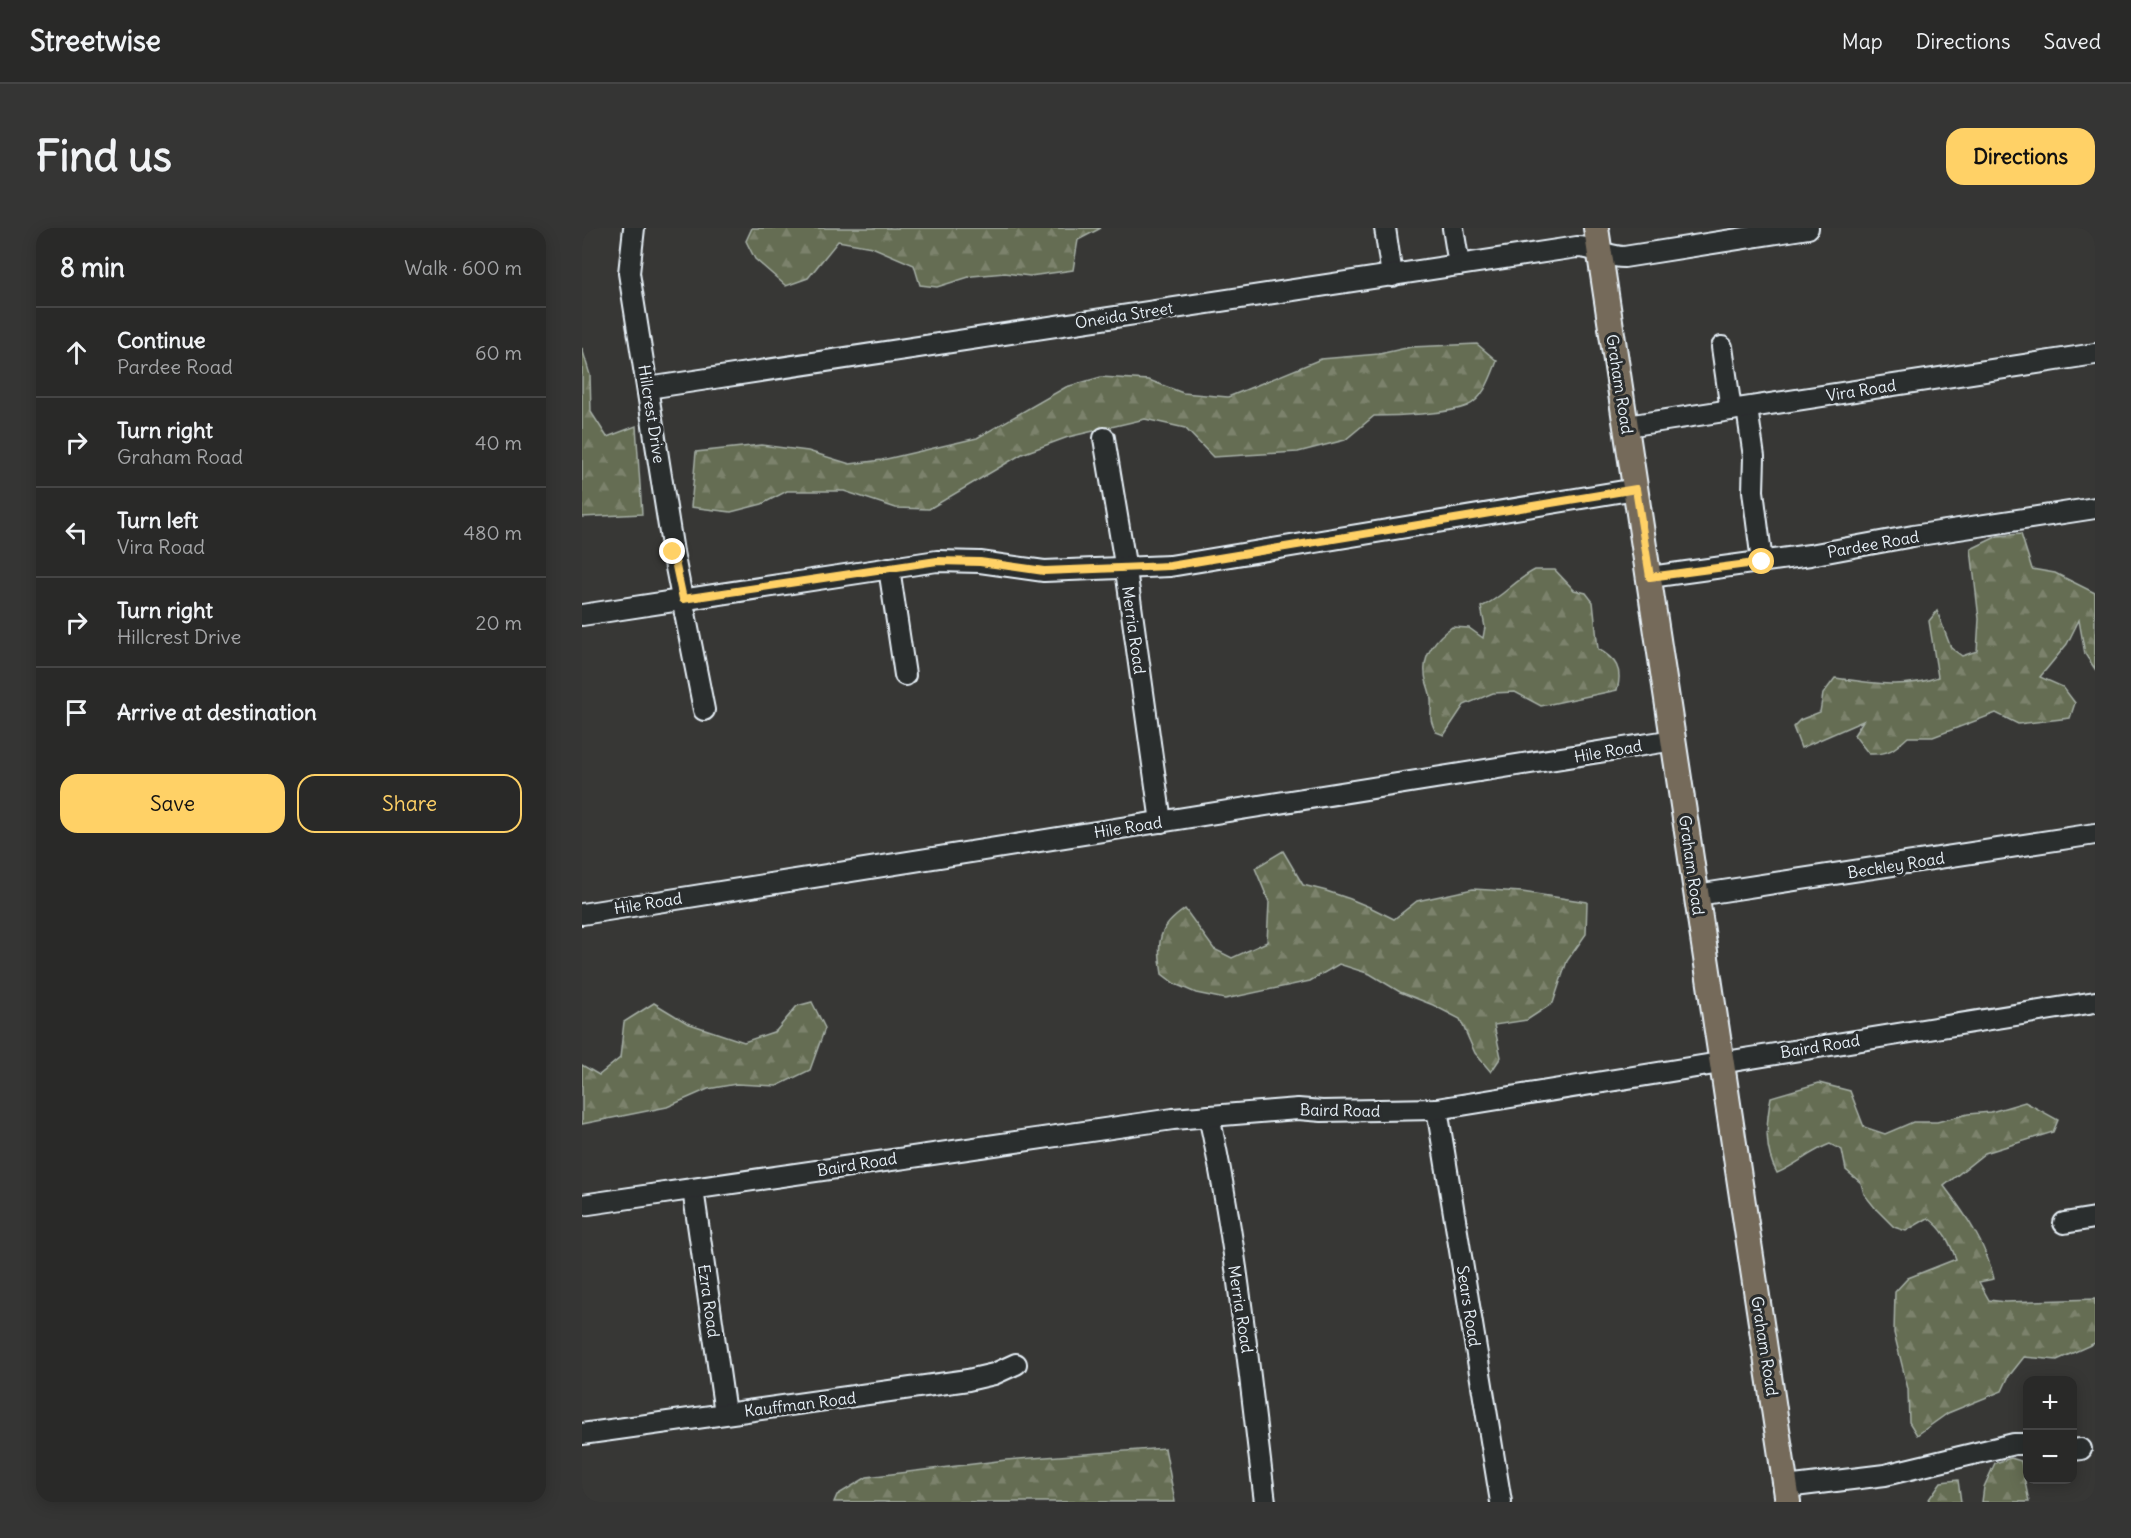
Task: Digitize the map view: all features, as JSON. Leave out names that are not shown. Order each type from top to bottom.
[{"type":"main road","name":"Graham Road","points":[[1598,239],[1787,1494]]},
{"type":"street","name":"Hillcrest Drive","points":[[634,228],[629,273],[673,552],[704,710]]},
{"type":"street","points":[[1385,228],[1392,276]]},
{"type":"street","points":[[1453,228],[1460,265]]},
{"type":"street","name":"Oneida Street","points":[[648,387],[1392,276],[1577,247],[1598,239],[1614,257],[1624,257],[1808,228]]},
{"type":"street","points":[[1722,347],[1754,457],[1753,491],[1762,562]]},
{"type":"street","name":"Vira Road","points":[[1627,426],[2095,354]]},
{"type":"street","name":"Merria Road","points":[[1104,438],[1126,570],[1161,822]]},
{"type":"street","points":[[582,615],[889,568],[958,561],[1044,571],[1126,570],[1170,566],[1636,489]]},
{"type":"street","name":"Pardee Road","points":[[1650,577],[1762,562],[2095,508]]},
{"type":"street","points":[[889,568],[905,675]]},
{"type":"street","name":"Hile Road","points":[[582,914],[1674,740]]},
{"type":"street","name":"Beckley Road","points":[[1697,895],[2095,834]]},
{"type":"street","name":"Baird Road","points":[[582,1205],[1173,1119],[1298,1109],[1322,1111],[1437,1110],[2095,1002]]},
{"type":"street","name":"Sears Road","points":[[1437,1110],[1501,1502]]},
{"type":"street","name":"Merria Road","points":[[1209,1116],[1220,1167],[1246,1342],[1265,1502]]},
{"type":"street","name":"Ezra Road","points":[[693,1189],[725,1413]]},
{"type":"street","points":[[2064,1223],[2095,1218]]},
{"type":"street","name":"Kauffman Road","points":[[582,1434],[968,1380],[994,1374],[1016,1364]]},
{"type":"street","points":[[1787,1494],[1885,1475],[2014,1444],[2023,1444]]},
{"type":"green space","points":[[752,228],[1101,228],[1078,240],[1073,270],[1030,276],[1005,273],[972,276],[937,287],[920,285],[914,265],[872,247],[838,241],[808,278],[786,286],[755,259],[746,241]]},
{"type":"green space","points":[[1477,344],[1497,361],[1486,386],[1473,403],[1458,409],[1435,413],[1374,416],[1345,440],[1298,452],[1213,457],[1185,428],[1145,419],[1068,437],[1022,454],[929,509],[896,508],[844,491],[787,491],[762,504],[731,512],[691,507],[696,452],[761,445],[808,451],[850,464],[882,460],[977,438],[1066,387],[1101,377],[1149,380],[1183,393],[1228,397],[1321,359],[1379,354],[1411,347]]},
{"type":"green space","points":[[582,348],[590,375],[591,412],[607,437],[636,426],[642,514],[582,517]]},
{"type":"green space","points":[[2021,534],[2032,569],[2055,573],[2095,593],[2095,669],[2085,654],[2079,620],[2067,644],[2040,677],[2063,687],[2075,703],[2070,718],[2018,724],[1996,713],[1933,737],[1908,737],[1891,750],[1876,754],[1869,754],[1854,735],[1863,721],[1801,748],[1793,727],[1800,720],[1820,712],[1823,694],[1835,678],[1900,684],[1938,677],[1929,621],[1937,611],[1951,648],[1962,656],[1977,651],[1979,619],[1971,549],[1998,536]]},
{"type":"green space","points":[[1535,570],[1555,570],[1574,590],[1586,593],[1593,602],[1598,649],[1616,665],[1619,676],[1617,690],[1541,706],[1515,692],[1493,693],[1464,705],[1444,735],[1436,732],[1431,720],[1431,697],[1425,673],[1426,659],[1432,647],[1452,627],[1469,628],[1483,638],[1485,627],[1481,607]]},
{"type":"green space","points":[[1283,851],[1303,885],[1350,899],[1394,919],[1417,901],[1473,889],[1522,892],[1587,902],[1586,934],[1567,961],[1553,1003],[1527,1020],[1494,1025],[1501,1057],[1491,1072],[1475,1053],[1460,1019],[1400,992],[1370,974],[1339,964],[1310,981],[1225,999],[1196,993],[1175,984],[1162,974],[1161,936],[1169,923],[1185,909],[1214,949],[1232,958],[1267,942],[1269,902],[1255,868]]},
{"type":"green space","points":[[812,1002],[825,1028],[810,1070],[777,1086],[736,1084],[708,1089],[667,1107],[582,1124],[582,1065],[599,1075],[620,1058],[624,1022],[654,1003],[687,1023],[744,1042],[776,1031],[797,1006]]},
{"type":"green space","points":[[1819,1083],[1850,1091],[1864,1127],[1885,1134],[1913,1122],[1937,1122],[1968,1114],[1991,1112],[2025,1102],[2058,1120],[2053,1132],[1985,1153],[1944,1186],[1967,1219],[1986,1254],[1994,1279],[1979,1282],[1989,1300],[2005,1302],[2095,1299],[2095,1343],[2057,1360],[2024,1357],[2009,1376],[2002,1391],[1948,1413],[1917,1435],[1909,1422],[1908,1389],[1894,1333],[1895,1292],[1908,1278],[1956,1259],[1945,1236],[1928,1218],[1906,1231],[1894,1227],[1864,1194],[1861,1183],[1846,1170],[1842,1150],[1830,1144],[1777,1173],[1770,1155],[1767,1136],[1771,1097]]},
{"type":"green space","points":[[1165,1448],[1175,1502],[834,1502],[837,1495],[867,1477],[1006,1460]]},
{"type":"green space","points":[[2011,1458],[2021,1461],[2023,1484],[2025,1484],[2029,1502],[1982,1502],[1984,1487],[1995,1463]]},
{"type":"green space","points":[[1958,1480],[1961,1502],[1927,1502],[1941,1482]]},
{"type":"route","points":[[673,552],[683,599],[937,561],[980,562],[1044,571],[1076,572],[1170,566],[1636,489],[1650,577],[1696,573],[1762,562]]}]
